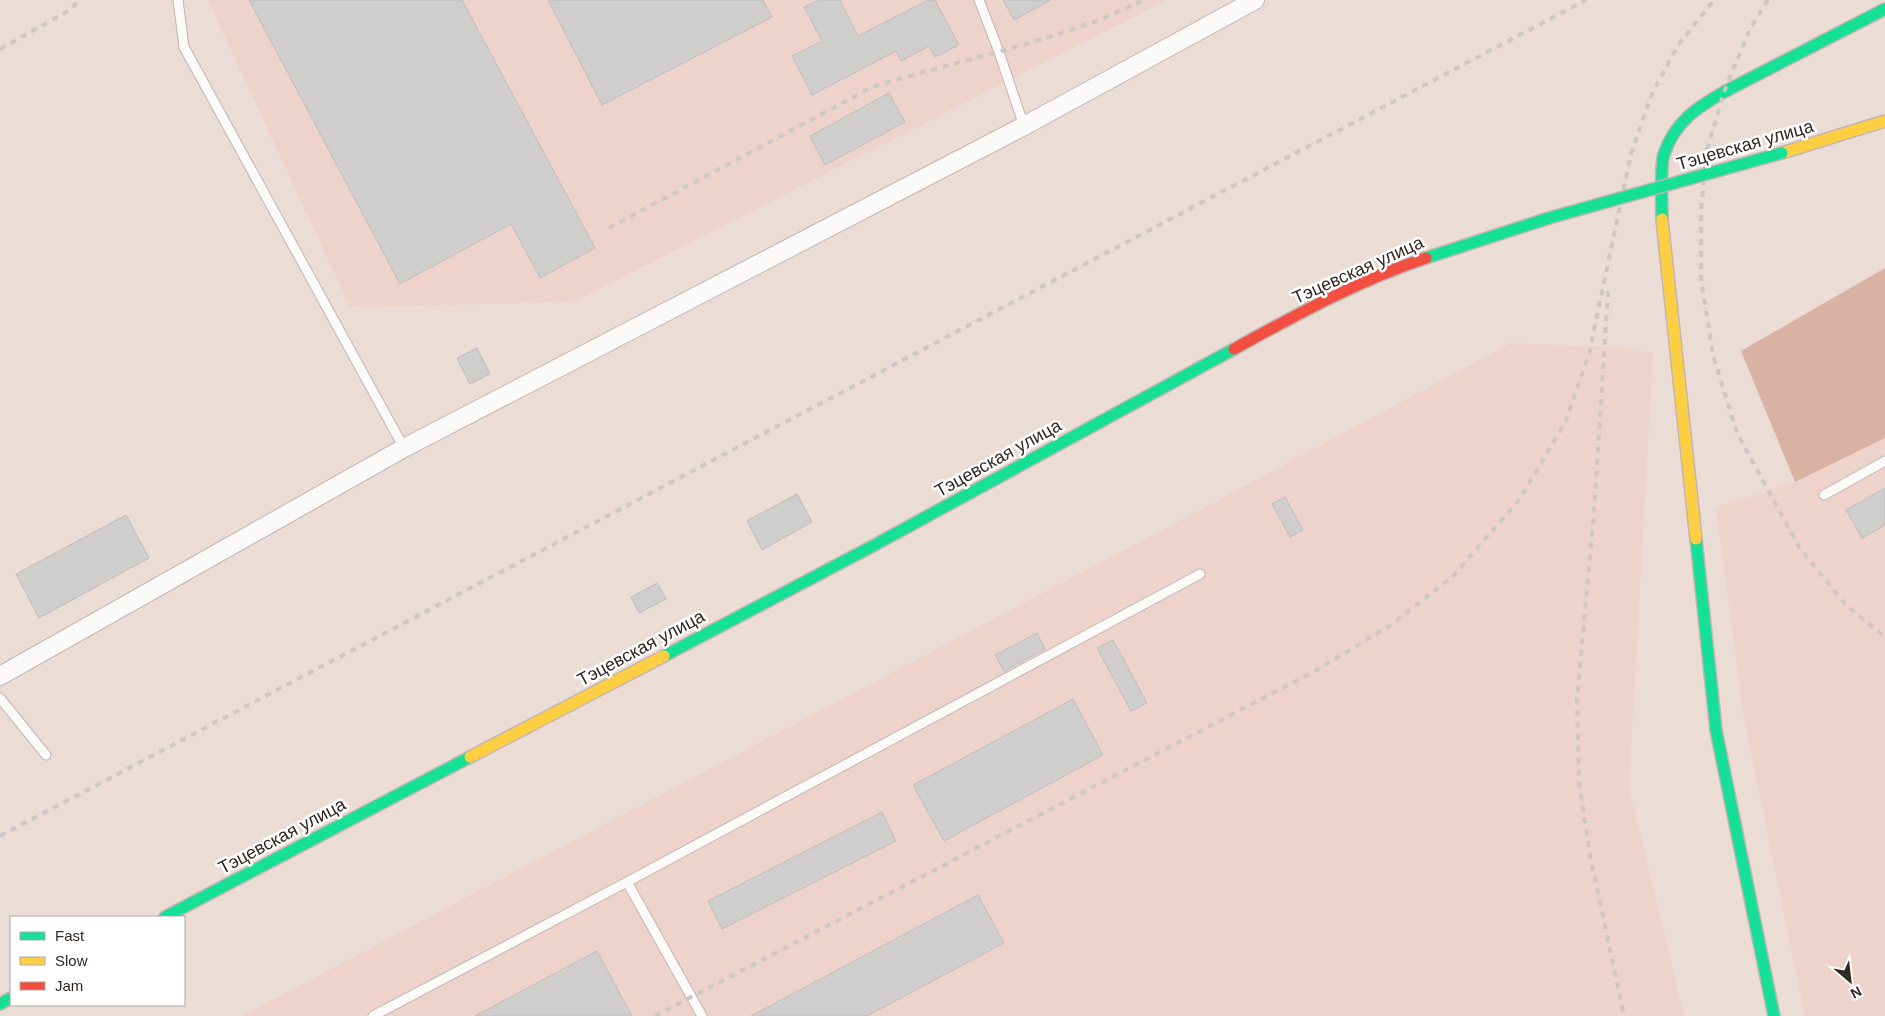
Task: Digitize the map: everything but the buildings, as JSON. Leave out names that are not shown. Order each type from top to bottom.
[{"type":"street","points":[[0,676],[404,448],[1024,126],[1255,0]]},
{"type":"street","points":[[1774,1016],[1716,730],[1662,225],[1663,155],[1678,125],[1698,107],[1885,9]]},
{"type":"street","name":"Тэцевская улица","points":[[167,916],[869,548],[1297,315],[1366,282],[1423,259],[1549,218],[1782,153],[1885,121]]},
{"type":"lane","points":[[178,0],[184,47],[404,448]]},
{"type":"lane","points":[[979,0],[1024,126]]},
{"type":"lane","points":[[1824,495],[1885,461]]},
{"type":"lane","points":[[373,1016],[627,882],[1200,574]]},
{"type":"lane","points":[[0,698],[46,756]]},
{"type":"lane","points":[[627,882],[702,1016]]},
{"type":"shaded area","points":[[208,0],[1167,0],[573,302],[350,307]]},
{"type":"shaded area","points":[[1885,268],[1885,438],[1795,482],[1741,351]]},
{"type":"shaded area","points":[[1511,343],[1609,347],[1653,353],[1629,787],[1684,1016],[242,1016],[1189,516]]},
{"type":"shaded area","points":[[1885,438],[1885,1016],[1805,1016],[1744,719],[1716,507],[1795,482]]},
{"type":"railway","points":[[0,49],[70,10],[79,0]]},
{"type":"railway","points":[[609,228],[872,87],[1059,34],[1145,0]]},
{"type":"railway","points":[[0,836],[1586,0]]},
{"type":"railway","points":[[655,1016],[1315,671],[1391,625],[1452,577],[1519,500],[1565,423],[1589,354],[1631,154],[1651,96],[1678,45],[1714,0]]},
{"type":"railway","points":[[1768,0],[1750,29],[1724,92],[1706,153],[1701,211],[1701,279],[1713,355],[1737,433],[1799,547],[1846,605],[1885,637]]},
{"type":"railway","points":[[1608,291],[1594,512],[1577,699],[1579,782],[1590,855],[1624,1016]]},
{"type":"traffic: fast","points":[[1662,219],[1664,154],[1674,133],[1688,117],[1704,104],[1724,92],[1885,9]]},
{"type":"traffic: fast","points":[[1549,218],[1782,153]]},
{"type":"traffic: fast","points":[[1426,258],[1549,218]]},
{"type":"traffic: fast","points":[[664,656],[869,548],[1234,349]]},
{"type":"traffic: fast","points":[[1696,539],[1716,730],[1774,1016]]},
{"type":"traffic: fast","points":[[167,916],[470,757]]},
{"type":"traffic: fast","points":[[0,1004],[10,999]]},
{"type":"traffic: slow","points":[[1782,153],[1885,121]]},
{"type":"traffic: slow","points":[[1662,219],[1696,539]]},
{"type":"traffic: slow","points":[[470,757],[664,656]]},
{"type":"traffic: jam","points":[[1234,349],[1352,287],[1426,258]]}]
